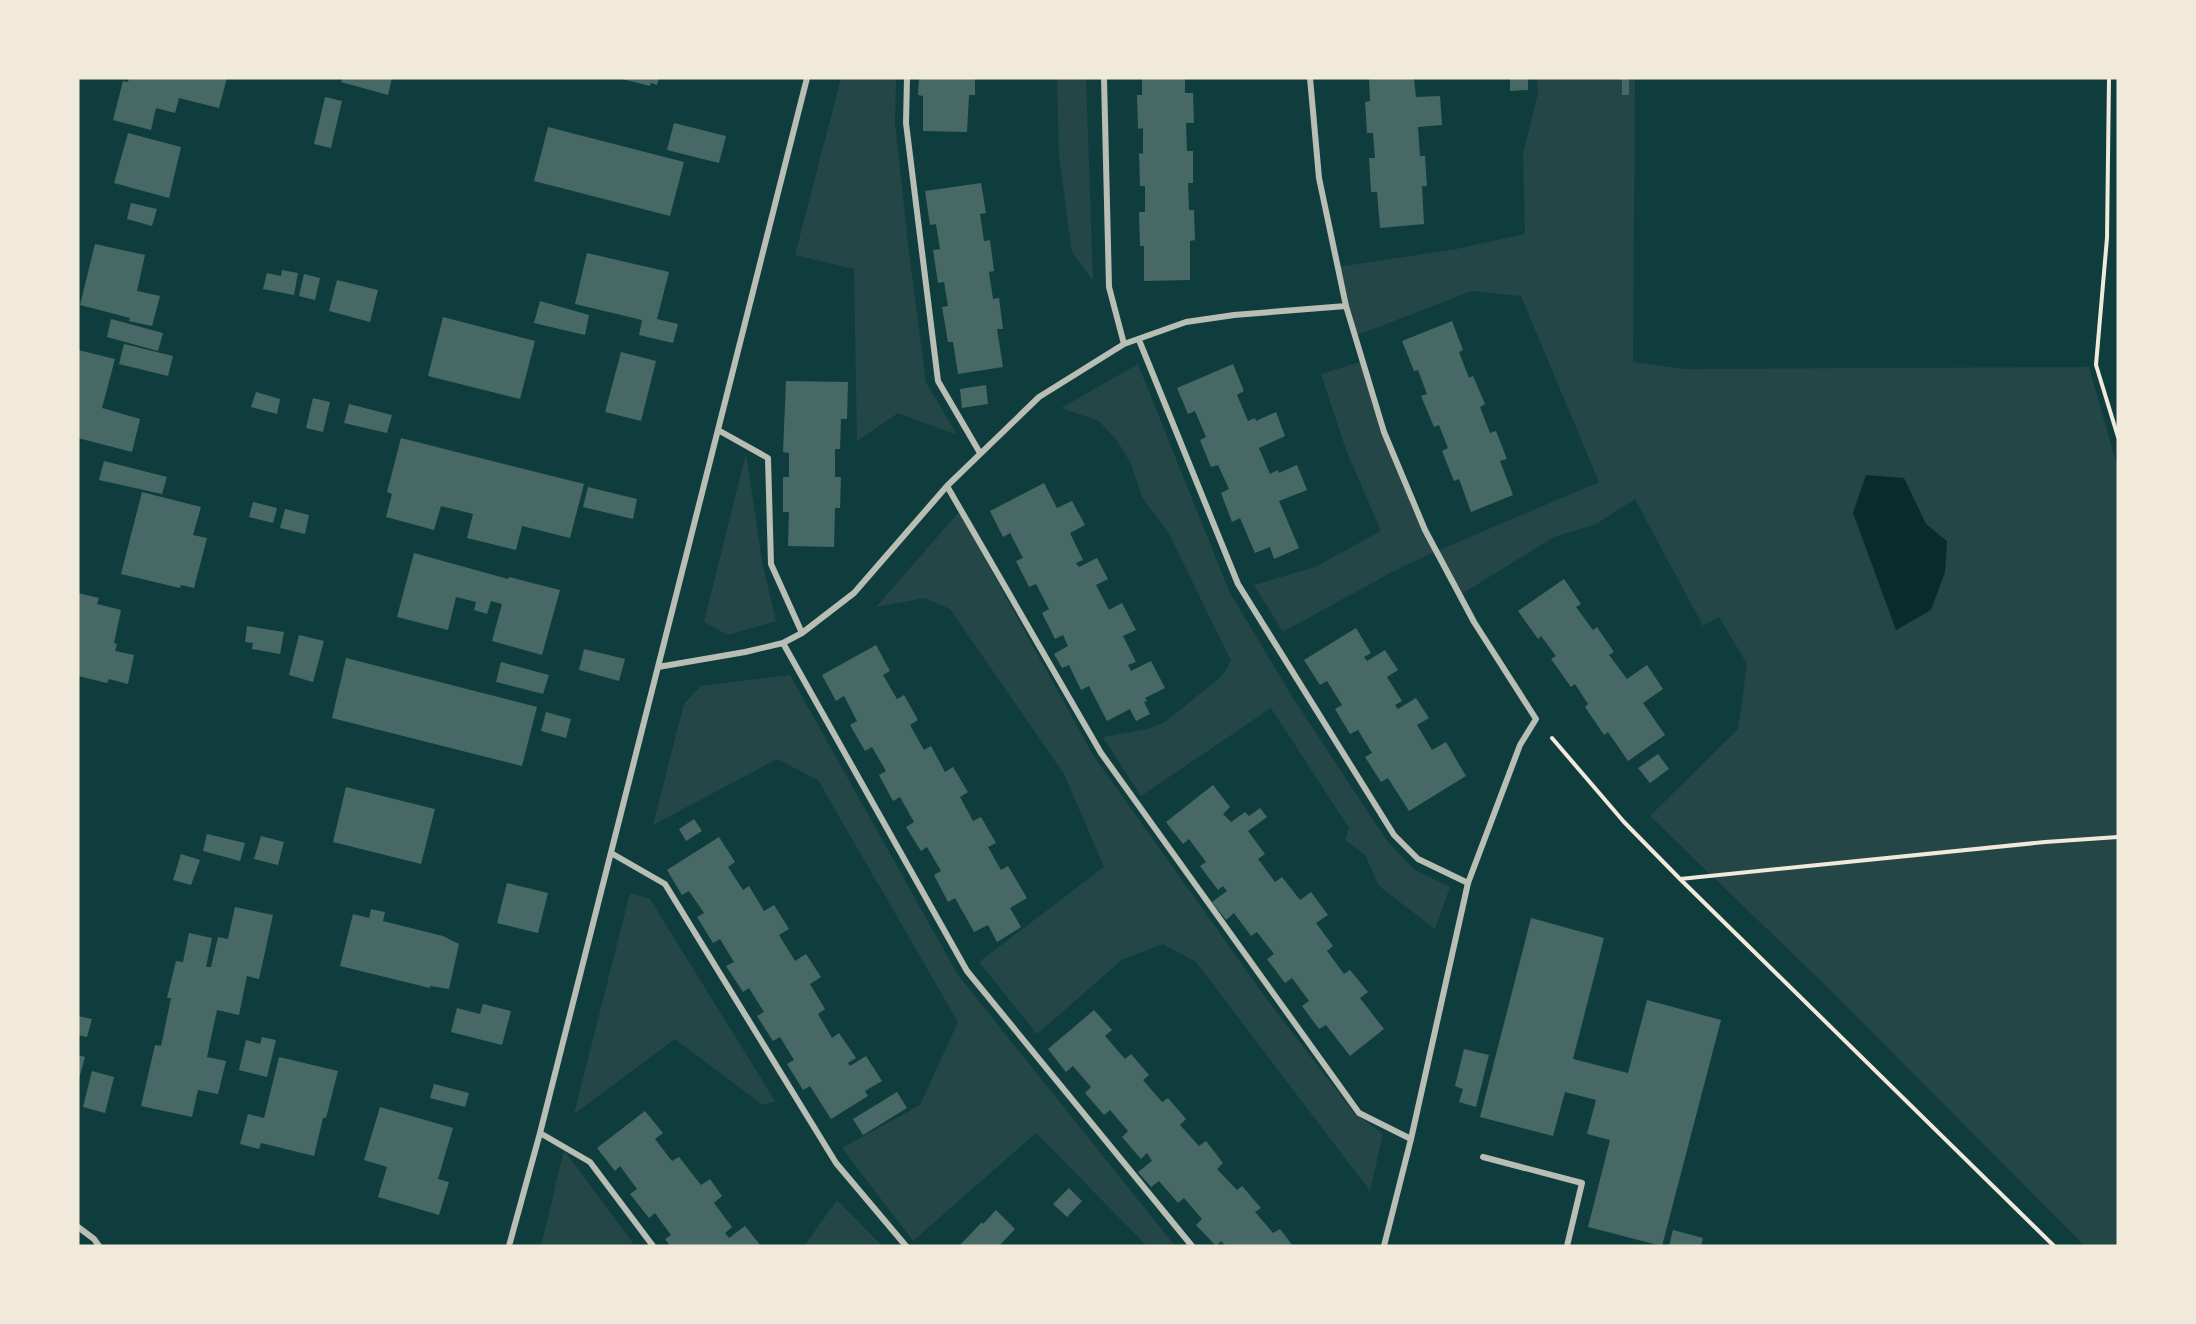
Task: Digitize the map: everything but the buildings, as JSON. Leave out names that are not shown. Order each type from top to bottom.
[{"type":"street","points":[[509,1246],[540,1133],[807,78]]},
{"type":"street","points":[[907,78],[906,123],[938,381],[980,453]]},
{"type":"street","points":[[1104,78],[1109,287],[1124,344]]},
{"type":"street","points":[[1310,78],[1319,178],[1346,306],[1384,432],[1425,530],[1474,622],[1536,719],[1520,745],[1468,883],[1411,1139],[1384,1246]]},
{"type":"street","points":[[658,667],[745,652],[783,643],[802,633],[854,592],[947,486],[1039,397],[1124,344],[1186,322],[1234,315],[1346,306]]},
{"type":"street","points":[[1138,340],[1238,585],[1394,835],[1418,859],[1468,883]]},
{"type":"street","points":[[718,430],[768,458],[771,564],[802,633]]},
{"type":"street","points":[[947,486],[1101,753],[1359,1113],[1411,1139]]},
{"type":"street","points":[[783,643],[967,971],[1192,1246]]},
{"type":"street","points":[[611,853],[665,884],[836,1162],[906,1246]]},
{"type":"street","points":[[540,1133],[591,1162],[653,1246]]},
{"type":"street","points":[[1483,1157],[1582,1183],[1568,1246]]},
{"type":"street","points":[[78,1227],[94,1239],[99,1246]]},
{"type":"path","points":[[2109,78],[2107,238],[2096,365],[2118,437]]},
{"type":"path","points":[[1536,719],[1624,822],[1680,879],[2054,1246]]},
{"type":"path","points":[[1680,879],[2045,842],[2118,837]]},
{"type":"shaded area","points":[[841,78],[896,78],[895,123],[926,382],[957,435],[898,413],[857,441],[854,269],[795,255]]},
{"type":"shaded area","points":[[1057,78],[1086,78],[1093,281],[1072,252],[1059,156]]},
{"type":"shaded area","points":[[1536,78],[1635,78],[1633,362],[1685,369],[2089,367],[2118,469],[2118,1246],[2085,1246],[1821,981],[1650,816],[1738,729],[1747,664],[1719,617],[1703,626],[1635,499],[1596,524],[1554,537],[1460,595],[1436,551],[1392,572],[1283,632],[1254,585],[1315,567],[1381,531],[1346,450],[1321,374],[1363,361],[1394,454],[1437,551],[1599,482],[1521,296],[1472,291],[1355,336],[1338,267],[1456,249],[1525,234],[1523,154],[1538,93]]},
{"type":"shaded area","points":[[1138,364],[1229,591],[1293,698],[1387,841],[1415,870],[1450,887],[1435,929],[1379,886],[1365,855],[1345,840],[1349,828],[1271,708],[1141,796],[1103,737],[1148,729],[1165,722],[1222,676],[1231,661],[1169,534],[1142,497],[1131,464],[1118,442],[1099,421],[1061,408]]},
{"type":"shaded area","points":[[746,453],[762,562],[776,621],[728,635],[704,622]]},
{"type":"shaded area","points":[[1866,475],[1904,478],[1926,524],[1947,541],[1945,572],[1931,610],[1896,630],[1853,513]]},
{"type":"shaded area","points":[[959,512],[1093,755],[1266,998],[1354,1113],[1383,1134],[1370,1191],[1196,962],[1163,944],[1123,959],[1037,1034],[979,962],[1104,867],[1064,774],[950,609],[925,598],[876,607]]},
{"type":"shaded area","points":[[790,675],[958,975],[1175,1246],[1147,1246],[1036,1133],[913,1241],[842,1148],[920,1105],[958,1022],[818,780],[777,759],[653,825],[684,704],[701,686]]},
{"type":"shaded area","points":[[630,893],[650,899],[775,1101],[763,1105],[675,1039],[574,1114]]},
{"type":"shaded area","points":[[564,1150],[635,1246],[541,1246]]},
{"type":"shaded area","points":[[837,1200],[882,1246],[804,1246]]}]
